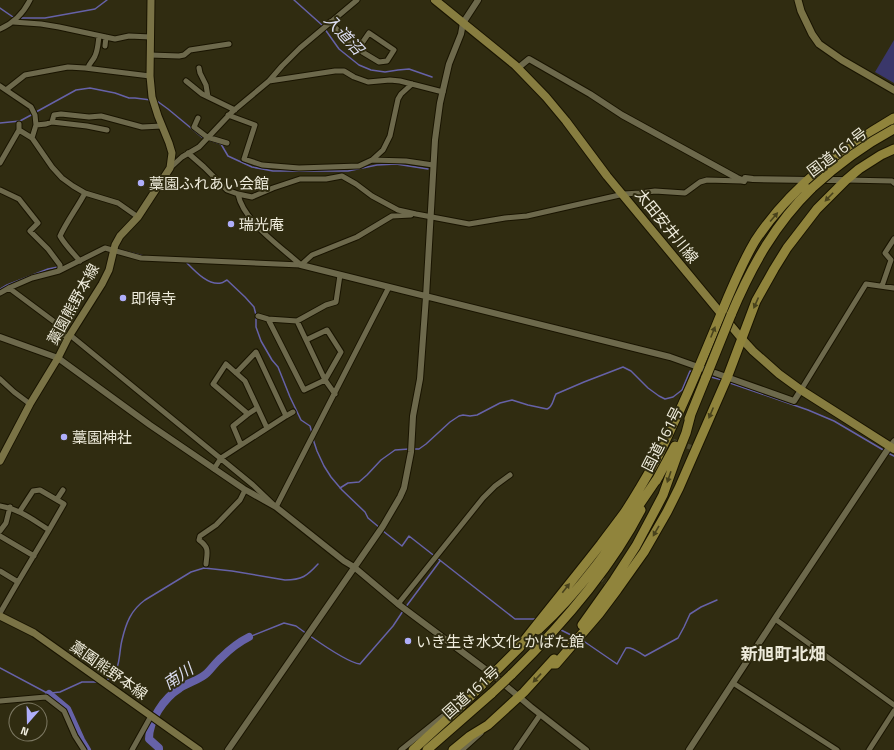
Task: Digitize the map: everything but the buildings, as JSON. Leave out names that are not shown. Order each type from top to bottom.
[{"type":"highway","points":[[413,750],[458,709],[543,622],[585,568],[624,513],[639,490],[666,439],[699,368],[740,269],[756,241],[772,218],[791,198],[810,184],[854,144],[894,118]]},
{"type":"highway","name":"国道161号","points":[[427,750],[492,693],[539,647],[586,592],[619,547],[635,522],[691,414],[731,314],[749,274],[770,237],[810,184],[828,173],[857,151],[894,129]]},
{"type":"highway","points":[[453,750],[470,736],[488,725],[524,692],[550,664],[556,664],[614,588],[644,552],[680,488],[694,449],[727,378],[756,302],[787,248],[817,209],[846,180],[859,169],[881,155],[894,149]]},
{"type":"highway","points":[[576,637],[636,546],[652,516],[663,494],[686,433],[691,414]]},
{"type":"highway","points":[[543,622],[554,616],[586,580],[615,541],[659,476]]},
{"type":"main road","points":[[152,0],[150,76],[153,100],[172,153],[170,168]]},
{"type":"main road","name":"太田安井川線","points":[[436,0],[515,65],[546,97],[607,176],[624,194],[721,314],[754,351],[779,374],[801,390],[890,448]]},
{"type":"main road","points":[[798,0],[801,11],[812,34],[819,44],[842,60],[894,90]]},
{"type":"main road","name":"藁園熊野本線","points":[[0,461],[30,404],[58,358],[69,336],[102,284],[109,270],[113,249],[120,236],[138,217],[170,168]]},
{"type":"main road","name":"藁園熊野本線","points":[[0,616],[34,633],[200,750]]},
{"type":"street","points":[[0,29],[14,21],[30,0]]},
{"type":"street","points":[[170,168],[182,157],[199,146],[228,115],[269,81],[300,48],[357,0]]},
{"type":"street","points":[[228,750],[381,529],[404,488],[411,452],[413,416],[420,379],[433,165],[440,103],[449,64],[461,34],[463,23],[478,0]]},
{"type":"street","points":[[14,21],[59,27],[115,39],[129,36],[151,37]]},
{"type":"street","points":[[330,22],[354,47],[379,62],[387,61],[394,50],[369,33],[358,49]]},
{"type":"street","points":[[88,68],[89,64],[96,55],[99,36]]},
{"type":"street","points":[[105,46],[106,37]]},
{"type":"street","points":[[150,55],[179,56],[184,55],[190,50],[229,44]]},
{"type":"street","points":[[518,68],[529,59],[628,118],[744,181]]},
{"type":"street","points":[[6,90],[25,75],[68,67],[150,76]]},
{"type":"street","points":[[199,68],[206,85],[208,97]]},
{"type":"street","points":[[269,81],[344,71],[354,77],[368,82],[390,80],[400,81],[443,92]]},
{"type":"street","points":[[186,81],[202,94],[235,110]]},
{"type":"street","points":[[228,115],[255,124],[244,159],[262,165],[299,168],[358,166],[372,160],[383,150],[390,136],[398,100],[401,94],[412,84]]},
{"type":"street","points":[[0,86],[32,107],[36,124],[32,138]]},
{"type":"street","points":[[52,122],[54,115],[61,114],[89,117],[101,116],[142,127],[162,126]]},
{"type":"street","points":[[88,126],[89,117]]},
{"type":"street","points":[[198,118],[194,127],[205,139],[227,143]]},
{"type":"street","points":[[36,124],[46,124],[52,122],[88,126],[106,130]]},
{"type":"street","points":[[0,163],[19,130],[19,124]]},
{"type":"street","points":[[19,130],[32,138],[52,167],[62,178],[85,193],[118,203],[138,217]]},
{"type":"street","points":[[188,153],[227,190],[252,197],[272,188],[300,179],[326,179],[341,175]]},
{"type":"street","points":[[372,160],[406,160],[433,165]]},
{"type":"street","points":[[339,167],[341,175],[384,203],[398,210],[469,224],[527,216],[624,194],[655,191],[685,192],[700,182],[707,180],[744,181],[745,178],[753,180],[810,184],[846,180],[892,181],[894,183]]},
{"type":"street","points":[[0,190],[20,199],[38,223],[30,231],[48,249],[60,268]]},
{"type":"street","points":[[79,259],[63,243],[60,236],[85,193]]},
{"type":"street","points":[[238,194],[248,217],[301,265]]},
{"type":"street","points":[[301,265],[312,255],[357,237],[392,216],[416,214]]},
{"type":"street","points":[[882,286],[891,260],[886,252],[894,238]]},
{"type":"street","points":[[0,293],[104,248],[113,249],[141,258],[301,265],[670,357],[794,401],[866,284],[894,288]]},
{"type":"street","points":[[258,316],[268,319],[298,321],[326,305],[336,302],[340,275]]},
{"type":"street","points":[[276,507],[390,287]]},
{"type":"street","points":[[9,288],[60,326],[58,331],[69,336],[221,458],[276,507],[402,608],[492,675],[540,715],[586,750]]},
{"type":"street","points":[[268,319],[304,390],[325,380],[341,352],[327,330],[306,340]]},
{"type":"street","points":[[298,321],[325,380],[335,394]]},
{"type":"street","points":[[0,336],[58,358],[150,425],[214,469],[245,490],[276,507]]},
{"type":"street","points":[[236,373],[256,352],[286,416]]},
{"type":"street","points":[[248,414],[213,384],[226,364],[245,381],[267,428]]},
{"type":"street","points":[[0,379],[30,404]]},
{"type":"street","points":[[241,445],[233,426],[257,408]]},
{"type":"street","points":[[214,469],[221,458],[293,412]]},
{"type":"street","points":[[689,750],[775,618],[890,448]]},
{"type":"street","points":[[402,608],[433,560],[483,498],[495,486],[510,475]]},
{"type":"street","points":[[0,613],[64,504],[40,490],[33,491],[20,511]]},
{"type":"street","points":[[57,499],[63,490]]},
{"type":"street","points":[[206,564],[206,545],[200,540],[200,536],[216,525],[240,500],[245,490]]},
{"type":"street","points":[[0,506],[10,507],[20,511],[49,530]]},
{"type":"street","points":[[0,531],[6,523],[10,507]]},
{"type":"street","points":[[0,536],[34,556]]},
{"type":"street","points":[[0,571],[18,582]]},
{"type":"street","points":[[775,618],[894,705]]},
{"type":"street","points":[[733,683],[837,750]]},
{"type":"street","points":[[0,701],[46,697],[64,711],[75,736],[84,750]]},
{"type":"street","points":[[401,750],[453,708],[458,709]]},
{"type":"street","points":[[869,750],[894,711]]},
{"type":"street","points":[[519,749],[540,715]]},
{"type":"street","points":[[132,750],[154,718]]},
{"type":"street","points":[[462,750],[488,725]]},
{"type":"shaded area","points":[[894,40],[894,83],[875,72]]},
{"type":"waterway","name":"入道沼","points":[[19,18],[45,18],[95,9],[107,0]]},
{"type":"waterway","name":"入道沼","points":[[294,0],[322,25],[339,49],[359,65],[371,70],[385,72],[409,69],[432,77]]},
{"type":"waterway","name":"入道沼","points":[[0,8],[15,18]]},
{"type":"waterway","points":[[36,112],[76,90],[90,88],[115,93],[129,98],[151,100]]},
{"type":"waterway","points":[[157,101],[203,138],[221,144],[228,156],[252,167],[273,171],[348,171],[377,165],[396,164],[428,169]]},
{"type":"waterway","points":[[0,123],[20,121],[33,114]]},
{"type":"waterway","points":[[116,249],[144,256]]},
{"type":"waterway","points":[[186,262],[206,280],[216,283],[222,283],[227,280],[254,307],[256,327],[261,341],[278,367],[301,420],[310,426],[312,433]]},
{"type":"waterway","points":[[0,289],[48,269],[58,267]]},
{"type":"waterway","points":[[412,449],[419,449],[459,416],[477,415],[500,403],[512,400],[547,409],[552,405],[556,394],[623,367],[631,371],[648,388],[665,399],[673,397],[682,390],[690,371],[694,372]]},
{"type":"waterway","points":[[711,377],[722,380]]},
{"type":"waterway","points":[[730,383],[808,410],[834,421],[885,451]]},
{"type":"waterway","points":[[313,439],[324,466],[331,477],[365,512],[368,518],[380,528]]},
{"type":"waterway","points":[[340,488],[348,483],[359,482],[381,460],[395,450],[409,449]]},
{"type":"waterway","points":[[888,453],[894,456]]},
{"type":"waterway","points":[[383,531],[402,546],[409,536],[515,619],[537,620]]},
{"type":"waterway","points":[[405,608],[440,561]]},
{"type":"waterway","points":[[105,681],[117,668],[125,628],[136,608],[145,600],[191,572],[204,568],[291,580],[300,578],[311,572],[318,564]]},
{"type":"waterway","points":[[582,640],[617,664],[626,648],[633,649],[645,656],[678,638],[690,614],[717,600]]},
{"type":"waterway","points":[[310,636],[342,657],[360,664],[393,626],[403,611]]},
{"type":"waterway","points":[[249,637],[284,623],[296,626],[307,634]]},
{"type":"waterway","points":[[559,629],[575,637]]},
{"type":"waterway","name":"南川","points":[[159,750],[159,748],[149,739],[152,724],[158,710],[174,692],[204,675],[228,651],[249,637]]},
{"type":"waterway","name":"南川","points":[[0,668],[49,694],[60,692],[82,682],[97,682]]},
{"type":"waterway","name":"南川","points":[[49,694],[67,709],[87,750]]},
{"type":"tunnel","points":[[666,439],[693,448]]},
{"type":"tunnel","points":[[587,569],[611,586]]},
{"type":"place","name":"藁園ふれあい会館","points":[[141,183]]},
{"type":"place","name":"瑞光庵","points":[[231,224]]},
{"type":"place","name":"即得寺","points":[[123,298]]},
{"type":"place","name":"藁園神社","points":[[64,437]]},
{"type":"place","name":"いき生き水文化 かばた館","points":[[408,641]]},
{"type":"district","name":"新旭町北畑","points":[[783,654]]}]
